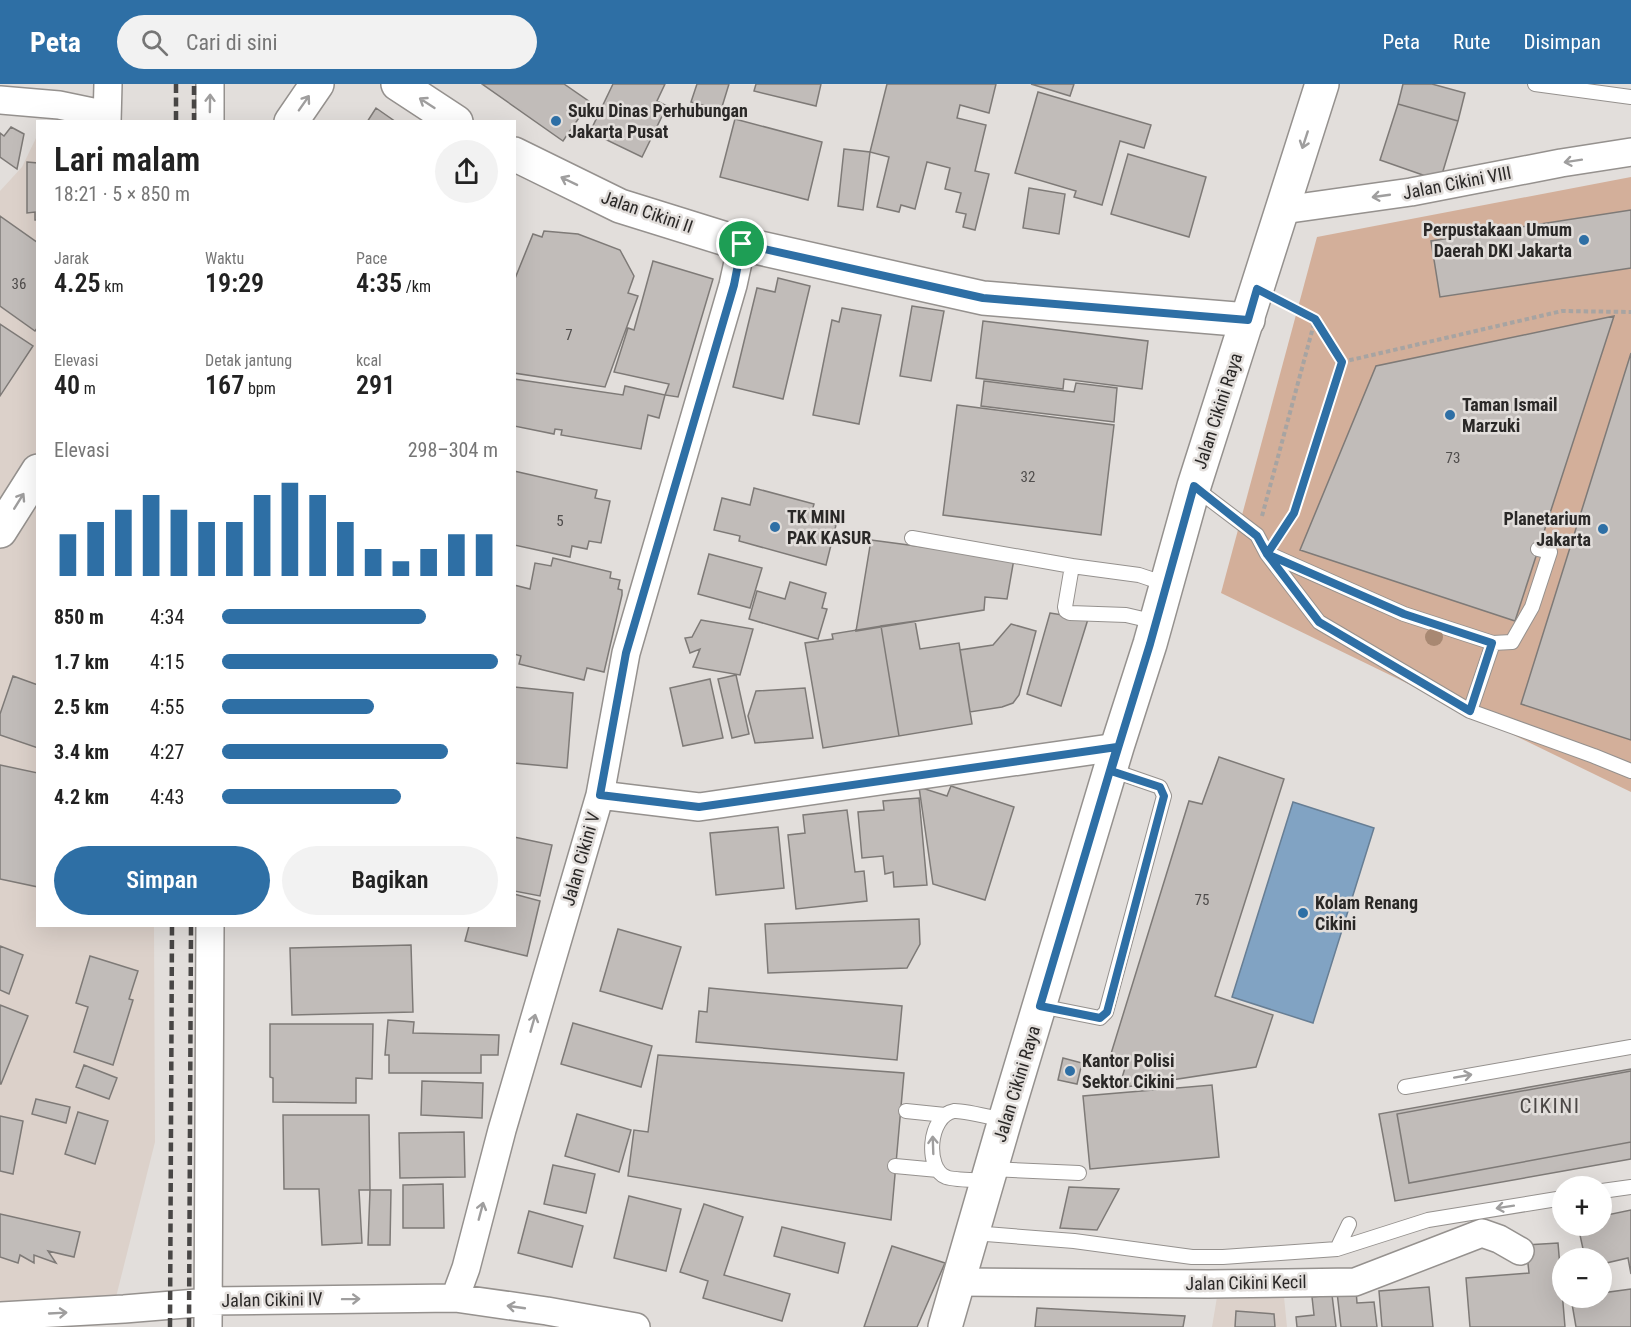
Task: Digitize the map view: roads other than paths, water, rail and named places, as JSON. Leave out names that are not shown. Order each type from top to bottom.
[{"type":"main road","points":[[292,120],[317,84]]},
{"type":"main road","points":[[398,84],[453,120]]},
{"type":"main road","name":"Jalan Cikini Raya","points":[[945,1327],[1005,1120],[1156,622],[1194,486],[1322,84]]},
{"type":"main road","name":"Jalan Cikini II","points":[[516,155],[620,206],[742,244],[983,298],[1248,320]]},
{"type":"main road","points":[[0,531],[36,474]]},
{"type":"street","points":[[0,100],[59,105],[107,118],[108,84]]},
{"type":"street","points":[[210,84],[210,120]]},
{"type":"street","name":"Jalan Cikini VIII","points":[[1283,210],[1412,192],[1631,152]]},
{"type":"street","name":"Jalan Cikini V","points":[[455,1298],[466,1268],[502,1130],[600,795],[626,653],[734,285],[742,244]]},
{"type":"street","points":[[600,795],[699,807],[1114,759]]},
{"type":"street","name":"Jalan Cikini IV","points":[[210,927],[208,1314],[455,1298],[546,1319],[636,1327]]},
{"type":"street","name":"Jalan Cikini Kecil","points":[[958,1282],[1208,1284],[1355,1282],[1482,1233],[1499,1239],[1520,1251]]},
{"type":"street","points":[[0,1316],[123,1318],[208,1314]]},
{"type":"lane","points":[[1535,84],[1631,97]]},
{"type":"lane","points":[[1194,486],[1257,536],[1267,554],[1319,622],[1470,711],[1631,771]]},
{"type":"lane","points":[[912,538],[1072,566],[1139,575],[1166,584]]},
{"type":"lane","points":[[1267,554],[1404,614],[1492,643],[1512,642],[1532,607],[1550,552],[1538,549]]},
{"type":"lane","points":[[1072,566],[1066,611],[1126,615],[1156,622]]},
{"type":"lane","points":[[1470,711],[1492,643]]},
{"type":"lane","points":[[1040,1006],[1100,1018],[1107,1012],[1164,796],[1160,787],[1114,759]]},
{"type":"lane","points":[[1405,1087],[1631,1047]]},
{"type":"lane","points":[[906,1111],[945,1115]]},
{"type":"lane","points":[[1005,1120],[954,1111],[945,1115],[932,1135],[932,1150],[938,1170],[946,1178],[1079,1173]]},
{"type":"lane","points":[[896,1166],[938,1170]]},
{"type":"lane","points":[[1612,1189],[1631,1186]]},
{"type":"lane","points":[[973,1233],[1074,1241],[1192,1257],[1223,1257],[1337,1249],[1428,1220],[1552,1200]]},
{"type":"lane","points":[[1337,1249],[1349,1224]]},
{"type":"water","name":"Kolam Renang Cikini","points":[[1293,802],[1374,828],[1313,1023],[1232,997]]},
{"type":"railway","points":[[176,84],[176,120]]},
{"type":"railway","points":[[194,84],[194,120]]},
{"type":"railway","points":[[170,1327],[172,927]]},
{"type":"railway","points":[[189,1327],[191,927]]},
{"type":"place","name":"Suku Dinas Perhubungan Jakarta Pusat","points":[[556,121]]},
{"type":"place","name":"Perpustakaan Umum Daerah DKI Jakarta","points":[[1584,240]]},
{"type":"place","name":"Taman Ismail Marzuki","points":[[1450,415]]},
{"type":"place","name":"TK MINI PAK KASUR","points":[[775,527]]},
{"type":"place","name":"Planetarium Jakarta","points":[[1603,529]]},
{"type":"place","name":"Kolam Renang Cikini","points":[[1303,913]]},
{"type":"place","name":"Kantor Polisi Sektor Cikini","points":[[1070,1071]]},
{"type":"district","name":"CIKINI","points":[[1550,1106]]}]
